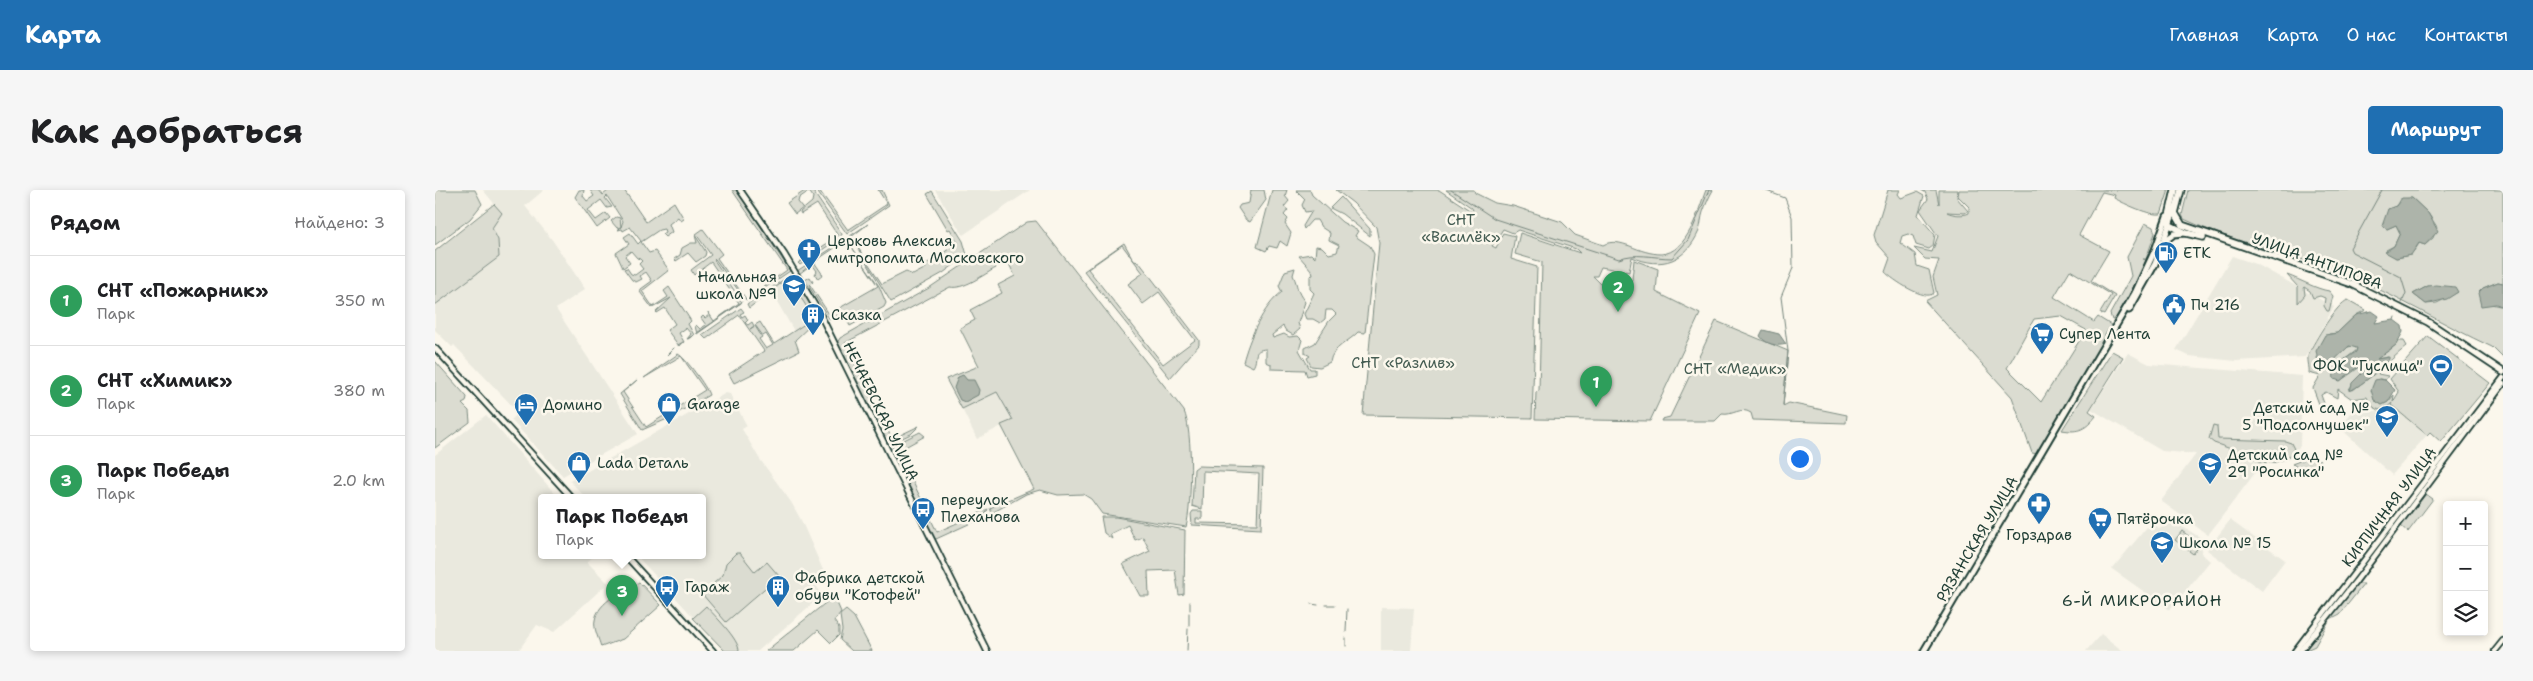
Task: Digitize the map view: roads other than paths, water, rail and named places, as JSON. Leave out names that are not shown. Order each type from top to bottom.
[{"type":"main road","points":[[2164,242],[2174,234],[2187,231],[2179,221],[2173,207],[2175,190]]},
{"type":"main road","points":[[2162,230],[2170,225],[2168,220],[2181,190]]},
{"type":"main road","name":"РЯЗАНСКАЯ УЛИЦА","points":[[1924,651],[2143,279],[2173,207]]},
{"type":"main road","name":"РЯЗАНСКАЯ УЛИЦА","points":[[2050,438],[2143,287],[2170,225]]},
{"type":"main road","name":"УЛИЦА АНТИПОВА","points":[[2170,225],[2319,272],[2368,291],[2449,335],[2503,372]]},
{"type":"street","name":"НЕЧАЕВСКАЯ УЛИЦА","points":[[741,190],[784,254],[821,316],[987,651]]},
{"type":"street","points":[[435,348],[568,494]]},
{"type":"street","name":"КИРПИЧНАЯ УЛИЦА","points":[[2295,651],[2503,378]]},
{"type":"street","name":"КИРПИЧНАЯ УЛИЦА","points":[[2300,651],[2503,384]]},
{"type":"street","points":[[629,559],[713,651]]},
{"type":"street","points":[[2495,651],[2503,641]]},
{"type":"waterway","points":[[1451,190],[1495,219],[1619,259],[1631,256],[1672,258],[1688,240],[1709,190]]},
{"type":"waterway","points":[[1764,190],[1785,198],[1792,217],[1793,268],[1781,297],[1788,351],[1783,406]]},
{"type":"waterway","points":[[2382,190],[2350,248],[2352,252],[2401,277],[2406,293],[2402,303]]},
{"type":"waterway","points":[[717,319],[741,303]]},
{"type":"waterway","points":[[697,333],[715,321]]},
{"type":"waterway","points":[[688,339],[694,335]]},
{"type":"waterway","points":[[678,345],[683,342]]},
{"type":"waterway","points":[[667,355],[674,348]]},
{"type":"waterway","points":[[1190,602],[1190,610]]},
{"type":"waterway","points":[[1311,604],[1318,605]]},
{"type":"waterway","points":[[1326,605],[1335,605]]},
{"type":"waterway","points":[[1346,632],[1347,609]]},
{"type":"waterway","points":[[1189,613],[1189,625]]},
{"type":"waterway","points":[[1187,651],[1188,629]]},
{"type":"waterway","points":[[1346,638],[1346,646]]},
{"type":"place","name":"Церковь Алексия, митрополита Московского","points":[[809,271]]},
{"type":"place","name":"ЕТК","points":[[2166,274]]},
{"type":"place","name":"Начальная школа №9","points":[[794,307]]},
{"type":"place","name":"СНТ «Химик»","points":[[1618,312]]},
{"type":"place","name":"Пч 216","points":[[2174,326]]},
{"type":"place","name":"Сказка","points":[[813,336]]},
{"type":"place","name":"Супер Лента","points":[[2042,355]]},
{"type":"place","name":"ФОК \"Гуслица\"","points":[[2441,387]]},
{"type":"place","name":"СНТ «Пожарник»","points":[[1596,407]]},
{"type":"place","name":"Garage","points":[[669,425]]},
{"type":"place","name":"Домино","points":[[526,426]]},
{"type":"place","name":"Детский сад № 5 \"Подсолнушек\"","points":[[2387,438]]},
{"type":"place","name":"Lada Dеталь","points":[[579,484]]},
{"type":"place","name":"Детский сад № 29 \"Росинка\"","points":[[2210,485]]},
{"type":"place","name":"Горздрав","points":[[2039,525]]},
{"type":"place","name":"переулок Плеханова","points":[[923,530]]},
{"type":"place","name":"Пятёрочка","points":[[2100,540]]},
{"type":"place","name":"Школа № 15","points":[[2162,564]]},
{"type":"place","name":"Гараж","points":[[667,608]]},
{"type":"place","name":"Фабрика детской обуви \"Котофей\"","points":[[778,608]]},
{"type":"place","name":"Парк Победы","points":[[622,616]]},
{"type":"district","name":"6-Й МИКРОРАЙОН","points":[[2142,600]]},
{"type":"park label","name":"СНТ «Василёк»","points":[[1461,228]]},
{"type":"park label","name":"СНТ «Разлив»","points":[[1403,363]]},
{"type":"park label","name":"СНТ «Медик»","points":[[1735,369]]}]
